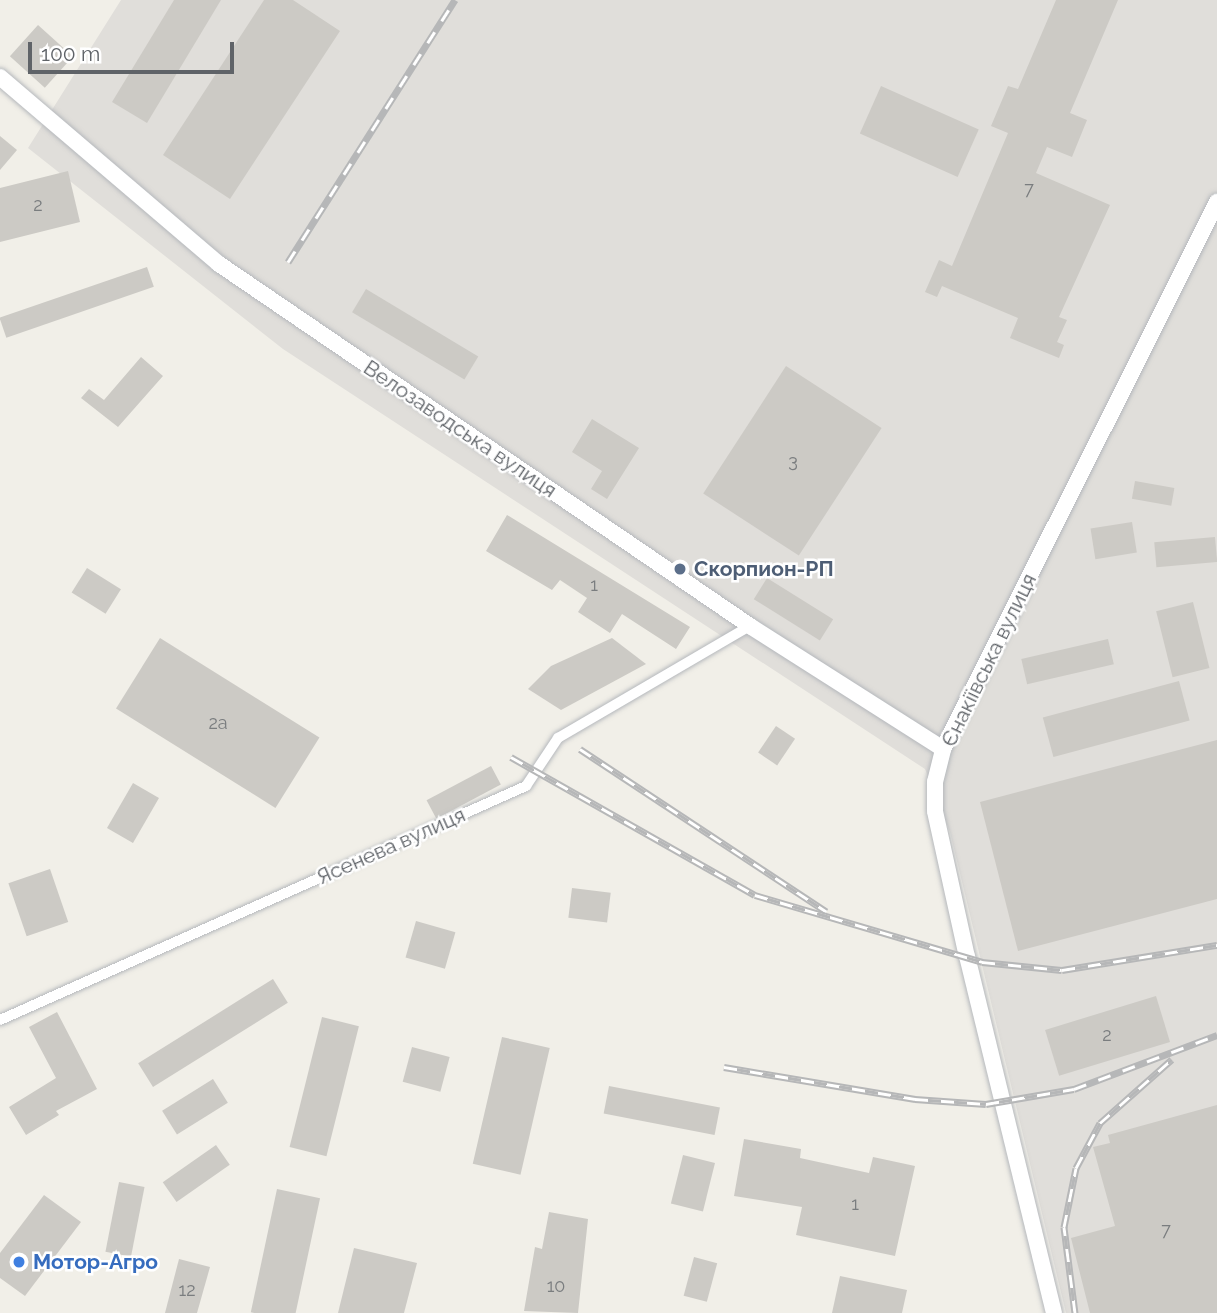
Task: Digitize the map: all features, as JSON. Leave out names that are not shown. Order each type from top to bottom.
[{"type":"street","name":"Велозаводська вулиця","points":[[0,77],[219,264],[750,626],[943,749]]},
{"type":"street","name":"Єнакіївська вулиця","points":[[1054,1313],[935,811],[943,749],[1217,202]]},
{"type":"street","name":"Ясенева вулиця","points":[[0,1020],[526,786],[558,738],[750,626]]},
{"type":"shaded area","points":[[121,0],[1217,0],[1217,1313],[1066,1313],[950,832],[925,769],[283,349],[28,148]]},
{"type":"building","points":[[174,0],[221,0],[147,123],[112,102]]},
{"type":"building","points":[[264,0],[293,0],[340,31],[230,199],[163,155]]},
{"type":"building","points":[[1056,0],[1118,0],[1070,113],[1087,120],[1072,157],[1047,147],[1036,173],[1110,205],[1059,317],[1067,320],[1057,342],[1064,345],[1059,358],[1010,338],[1018,318],[942,286],[937,297],[925,292],[939,260],[952,266],[1008,133],[991,126],[1008,86],[1018,89]]},
{"type":"building","points":[[38,25],[73,56],[45,88],[10,56]]},
{"type":"building","points":[[881,86],[979,130],[958,177],[860,134]]},
{"type":"building","points":[[0,136],[17,150],[0,170]]},
{"type":"building","points":[[68,171],[80,222],[0,242],[0,188]]},
{"type":"building","points":[[147,267],[154,287],[6,338],[0,318]]},
{"type":"building","points":[[366,289],[478,356],[464,380],[352,312]]},
{"type":"building","points":[[141,357],[163,376],[118,427],[81,398],[89,389],[104,400]]},
{"type":"building","points":[[786,366],[882,428],[799,556],[703,493]]},
{"type":"building","points":[[592,419],[639,448],[607,499],[591,489],[602,471],[572,452]]},
{"type":"building","points":[[1135,481],[1174,488],[1171,506],[1132,499]]},
{"type":"building","points":[[507,515],[690,627],[676,649],[622,614],[610,633],[578,612],[587,598],[560,580],[552,590],[486,551]]},
{"type":"building","points":[[1132,522],[1137,553],[1095,559],[1091,529]]},
{"type":"building","points":[[1215,537],[1217,562],[1156,567],[1154,542]]},
{"type":"building","points":[[87,568],[121,589],[106,614],[72,593]]},
{"type":"building","points":[[767,578],[833,619],[820,641],[754,599]]},
{"type":"building","points":[[1193,602],[1209,668],[1173,677],[1156,611]]},
{"type":"building","points":[[160,638],[319,738],[275,808],[116,708]]},
{"type":"building","points":[[612,638],[646,664],[561,710],[528,689],[551,666]]},
{"type":"building","points":[[1108,639],[1114,664],[1027,684],[1021,659]]},
{"type":"building","points":[[1179,681],[1190,721],[1053,757],[1043,717]]},
{"type":"building","points":[[776,726],[795,739],[777,765],[758,753]]},
{"type":"building","points":[[1217,740],[1217,899],[1018,951],[980,802]]},
{"type":"building","points":[[491,766],[501,785],[436,819],[427,800]]},
{"type":"building","points":[[133,783],[159,798],[133,843],[107,828]]},
{"type":"building","points":[[50,869],[68,922],[27,936],[8,883]]},
{"type":"building","points":[[572,888],[611,893],[607,923],[568,918]]},
{"type":"building","points":[[416,921],[455,932],[445,969],[406,958]]},
{"type":"building","points":[[273,979],[288,1003],[153,1087],[138,1063]]},
{"type":"building","points":[[1156,996],[1170,1042],[1059,1076],[1045,1030]]},
{"type":"building","points":[[57,1012],[97,1089],[56,1111],[59,1115],[26,1135],[9,1107],[56,1078],[29,1027]]},
{"type":"building","points":[[322,1017],[359,1026],[326,1156],[290,1147]]},
{"type":"building","points":[[502,1037],[550,1048],[521,1175],[473,1164]]},
{"type":"building","points":[[412,1047],[450,1057],[440,1092],[403,1082]]},
{"type":"building","points":[[213,1079],[228,1103],[177,1135],[162,1111]]},
{"type":"building","points":[[609,1086],[720,1108],[715,1135],[604,1113]]},
{"type":"building","points":[[1217,1105],[1217,1313],[1090,1313],[1071,1238],[1115,1226],[1093,1147],[1110,1143],[1108,1135]]},
{"type":"building","points":[[744,1139],[801,1149],[800,1158],[869,1173],[873,1157],[915,1166],[895,1256],[796,1235],[802,1207],[734,1196]]},
{"type":"building","points":[[216,1145],[230,1165],[177,1202],[163,1182]]},
{"type":"building","points":[[683,1155],[715,1163],[703,1211],[671,1204]]},
{"type":"building","points":[[119,1182],[145,1187],[131,1257],[105,1252]]},
{"type":"building","points":[[277,1189],[320,1198],[296,1313],[251,1312]]},
{"type":"building","points":[[44,1195],[81,1222],[25,1296],[0,1278],[0,1253]]},
{"type":"building","points":[[549,1212],[588,1219],[578,1313],[524,1311],[535,1247],[542,1249]]},
{"type":"building","points":[[354,1248],[417,1263],[404,1313],[338,1313]]},
{"type":"building","points":[[694,1257],[717,1263],[707,1302],[684,1296]]},
{"type":"building","points":[[179,1259],[210,1267],[197,1313],[165,1313]]},
{"type":"building","points":[[840,1276],[907,1290],[902,1313],[832,1313]]},
{"type":"railway","points":[[288,262],[455,0]]},
{"type":"railway","points":[[580,749],[826,911]]},
{"type":"railway","points":[[511,757],[755,895],[982,962],[1062,970],[1217,945]]},
{"type":"railway","points":[[724,1067],[915,1099],[986,1104],[1074,1089],[1217,1035]]},
{"type":"railway","points":[[1075,1313],[1064,1227],[1076,1168],[1100,1123],[1172,1059]]},
{"type":"place","name":"Скорпион-РП","points":[[680,569]]},
{"type":"place","name":"Мотор-Агро","points":[[19,1262]]}]
